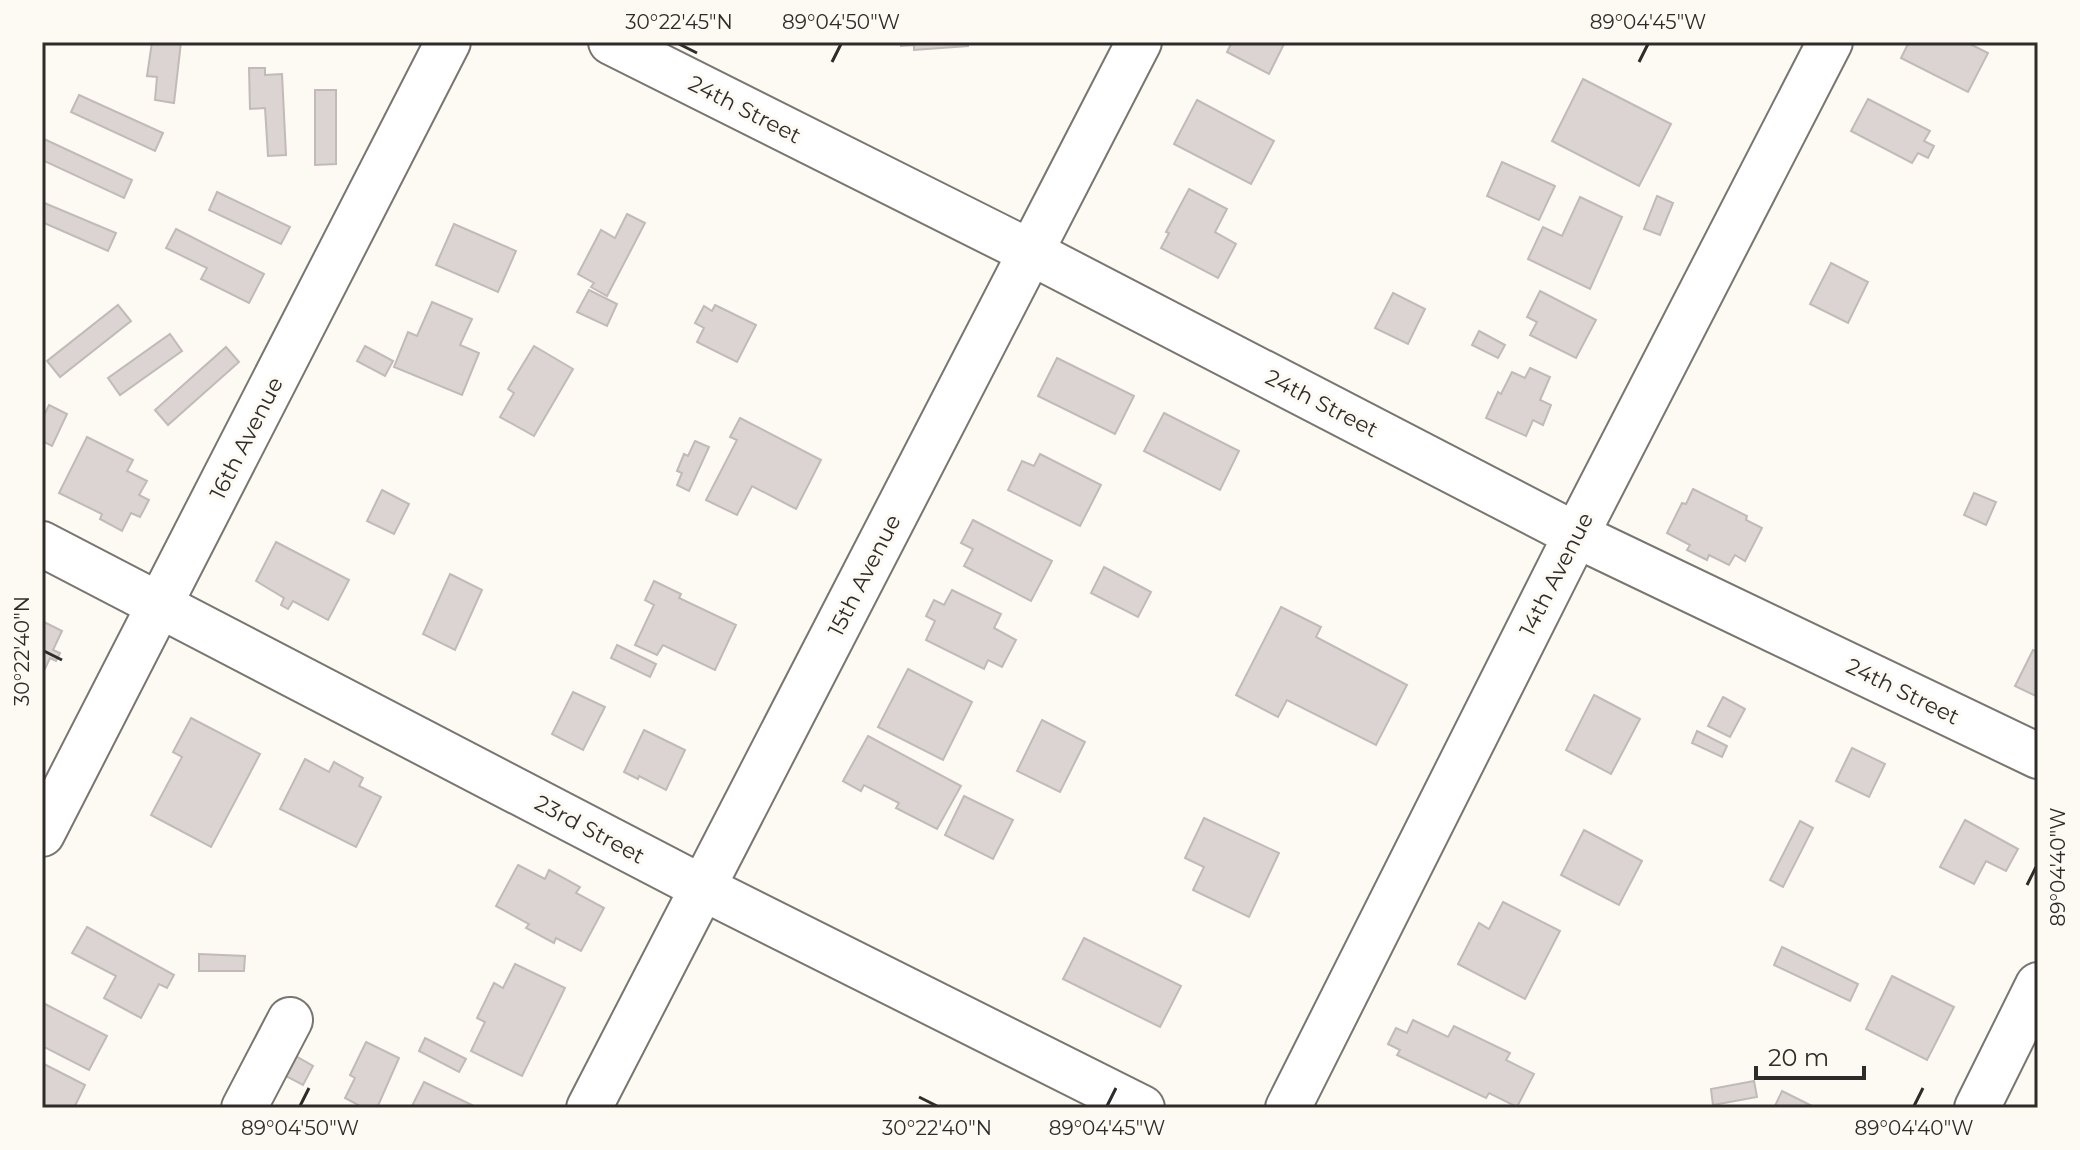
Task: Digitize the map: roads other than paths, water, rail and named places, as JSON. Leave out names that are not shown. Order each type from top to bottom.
[{"type":"street","name":"16th Avenue","points":[[42,834],[448,42]]},
{"type":"street","name":"24th Street","points":[[611,42],[1032,253],[1576,535],[2038,756]]},
{"type":"street","name":"15th Avenue","points":[[589,1108],[1139,42]]},
{"type":"street","name":"14th Avenue","points":[[1288,1108],[1576,535],[1830,42]]},
{"type":"street","name":"23rd Street","points":[[42,544],[701,887],[1142,1108]]},
{"type":"street","points":[[1977,1108],[2038,985]]},
{"type":"street","points":[[244,1108],[290,1020]]}]
